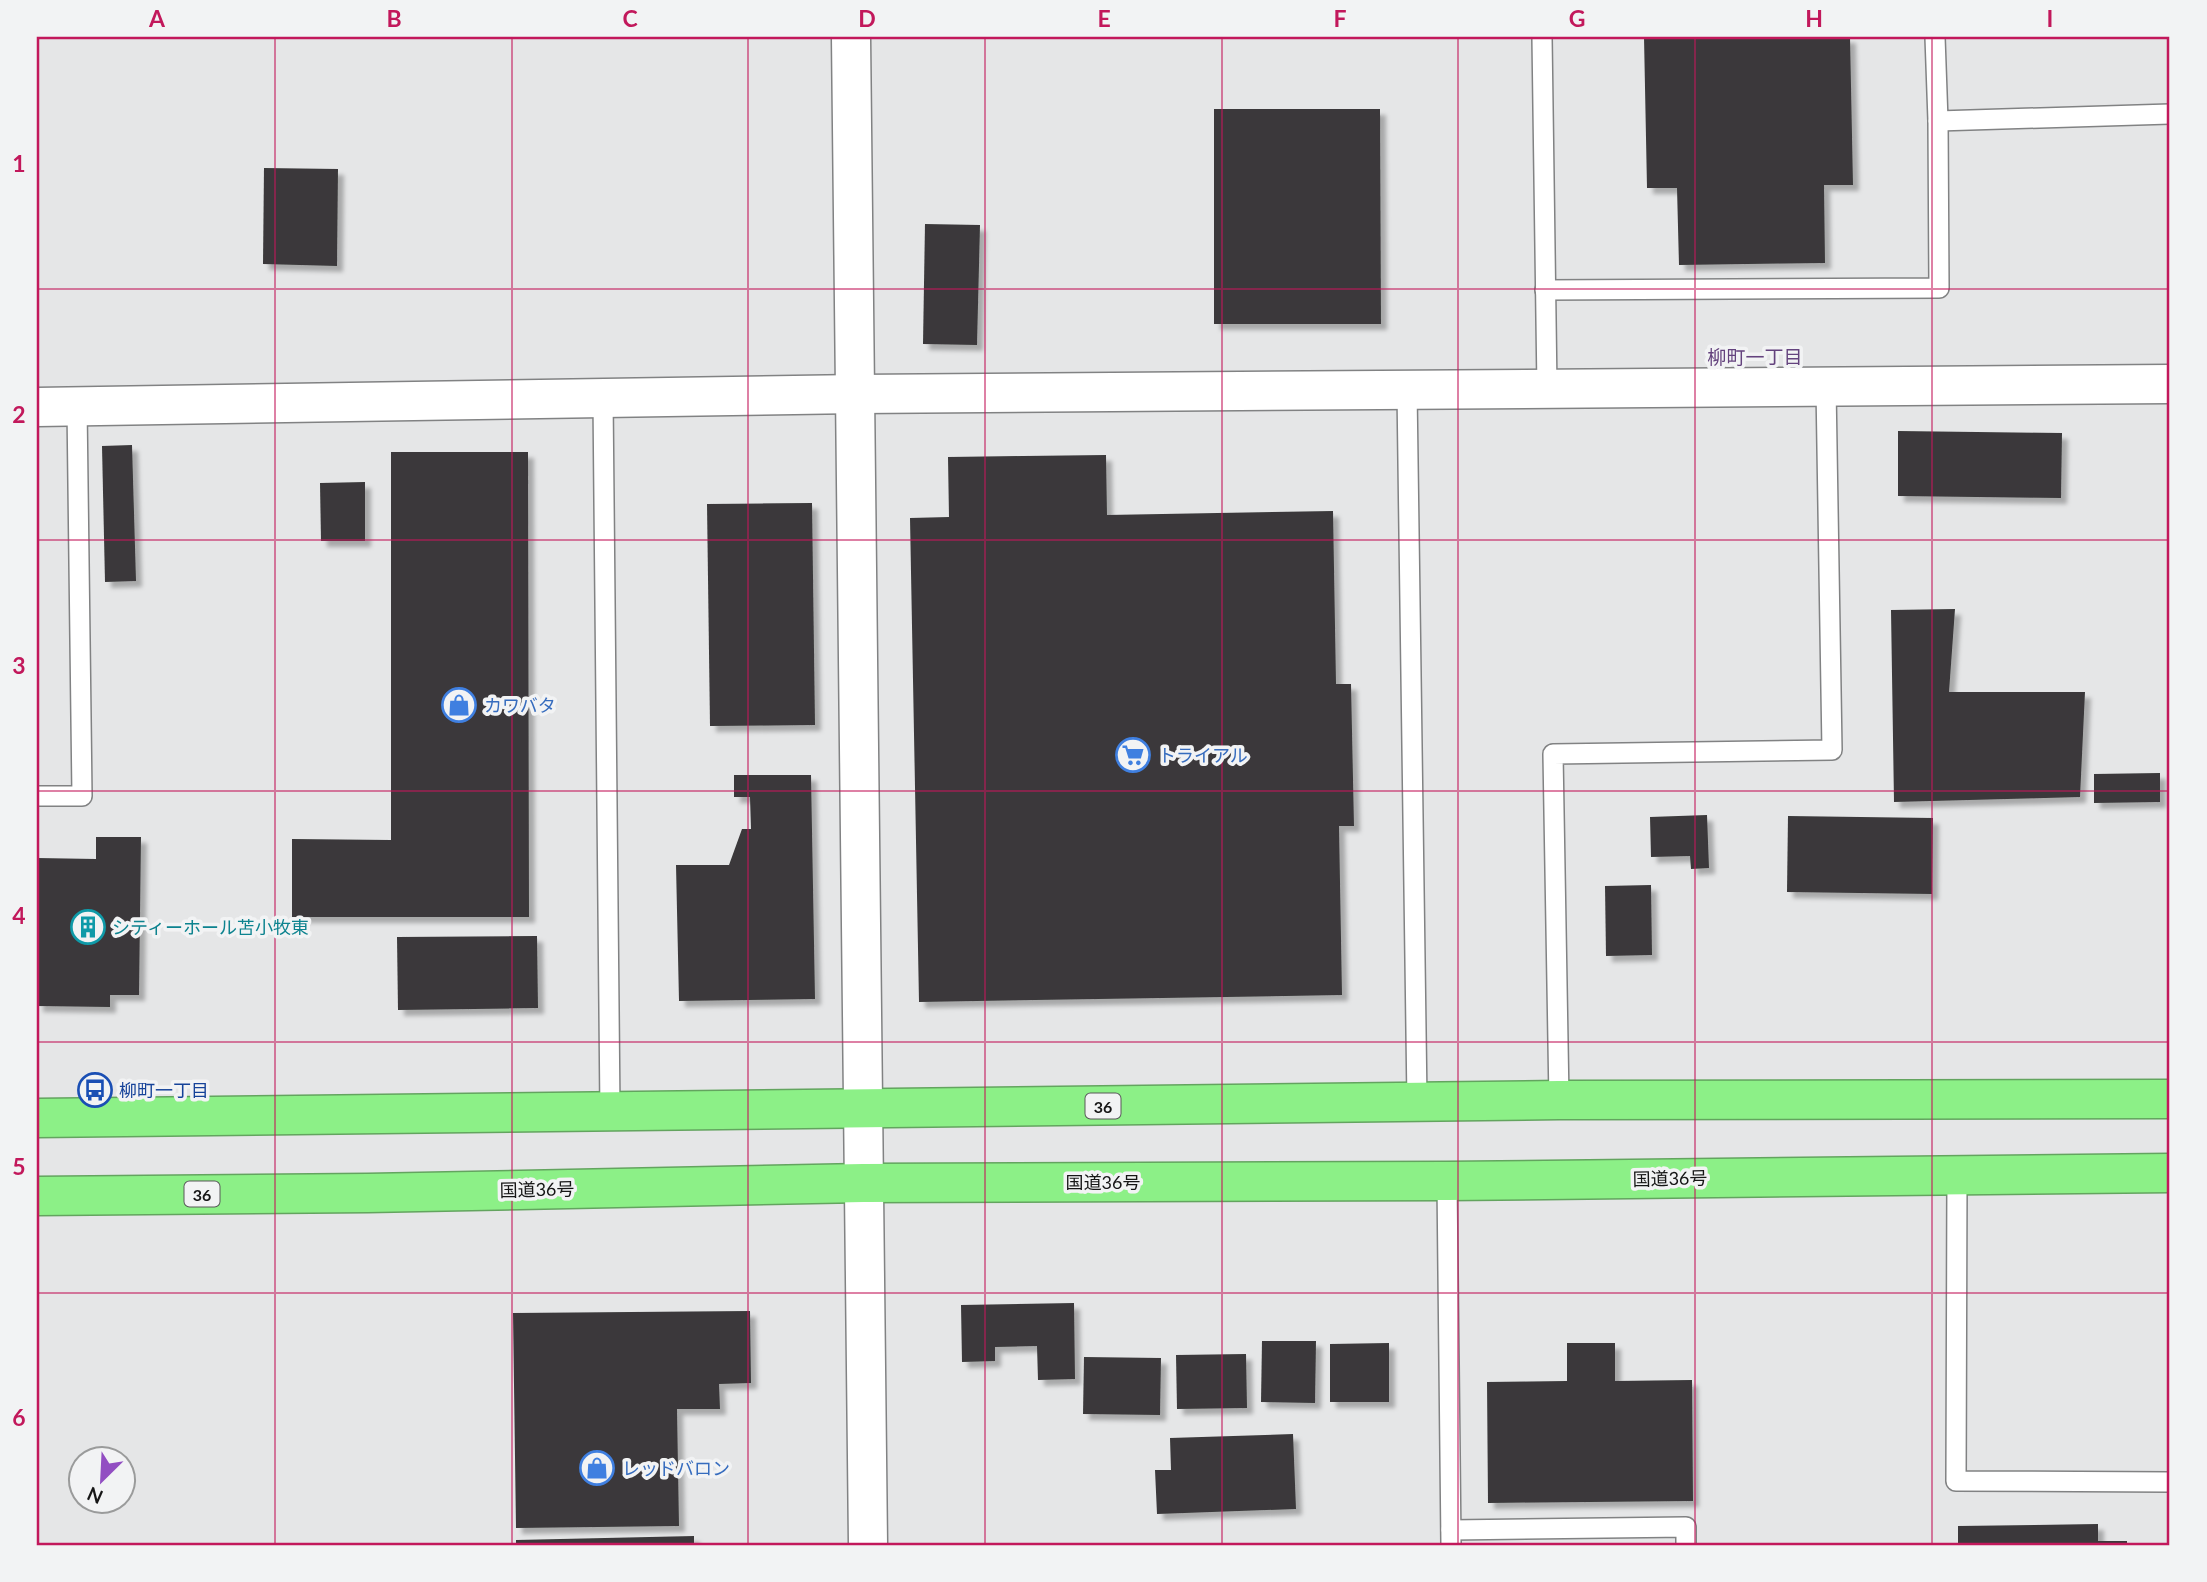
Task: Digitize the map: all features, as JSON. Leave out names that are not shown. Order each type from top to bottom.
[{"type":"highway","name":"36","points":[[37,1118],[1559,1100],[2170,1099]]},
{"type":"highway","name":"国道36号","points":[[37,1196],[368,1193],[863,1183],[1447,1181],[2170,1173]]},
{"type":"street","points":[[851,37],[858,394],[861,1108],[868,1545]]},
{"type":"street","points":[[37,407],[858,394],[2170,384]]},
{"type":"lane","points":[[1542,37],[1546,389]]},
{"type":"lane","points":[[1545,290],[1939,288],[1938,121],[1934,37]]},
{"type":"lane","points":[[1938,121],[2170,114]]},
{"type":"lane","points":[[1559,1100],[1553,754],[1832,750],[1826,387]]},
{"type":"lane","points":[[1407,390],[1417,1102]]},
{"type":"lane","points":[[603,398],[610,1111]]},
{"type":"lane","points":[[37,796],[82,796],[77,406]]},
{"type":"lane","points":[[1957,1175],[1956,1481],[2170,1482]]},
{"type":"lane","points":[[1447,1181],[1451,1538],[1686,1527],[1686,1545]]},
{"type":"building","points":[[1644,37],[1850,37],[1853,185],[1824,185],[1825,263],[1679,265],[1677,188],[1647,188]]},
{"type":"building","points":[[1214,109],[1380,109],[1381,324],[1214,324]]},
{"type":"building","points":[[264,168],[338,169],[337,266],[263,264]]},
{"type":"building","points":[[925,224],[980,225],[977,345],[923,344]]},
{"type":"building","points":[[1898,431],[2062,433],[2061,498],[1898,496]]},
{"type":"building","points":[[132,445],[136,581],[105,582],[102,446]]},
{"type":"building","points":[[391,452],[528,452],[529,917],[292,917],[292,839],[391,840]]},
{"type":"building","name":"トライアル","points":[[1106,455],[1107,515],[1333,511],[1336,684],[1351,684],[1354,826],[1339,826],[1342,995],[919,1002],[910,518],[949,517],[948,457]]},
{"type":"building","points":[[365,482],[365,541],[321,541],[320,483]]},
{"type":"building","points":[[812,503],[815,725],[710,726],[707,504]]},
{"type":"building","points":[[1955,609],[1949,692],[2085,692],[2080,797],[1894,802],[1891,610]]},
{"type":"building","points":[[2160,773],[2160,802],[2094,803],[2094,774]]},
{"type":"building","points":[[734,775],[811,775],[815,999],[679,1001],[676,865],[729,865],[742,829],[751,829],[750,797],[734,797]]},
{"type":"building","points":[[1707,815],[1709,868],[1691,869],[1690,856],[1651,857],[1650,817]]},
{"type":"building","points":[[1788,816],[1933,818],[1932,894],[1787,892]]},
{"type":"building","name":"シティーホール苫小牧東","points":[[96,837],[141,837],[139,995],[110,995],[110,1007],[37,1006],[37,858],[96,859]]},
{"type":"building","points":[[1651,885],[1652,955],[1606,956],[1605,886]]},
{"type":"building","points":[[537,936],[538,1008],[398,1010],[397,937]]},
{"type":"building","points":[[1074,1303],[1075,1379],[1038,1380],[1037,1346],[995,1347],[995,1361],[962,1362],[961,1305]]},
{"type":"building","name":"レッドバロン","points":[[750,1311],[751,1383],[719,1384],[720,1409],[677,1409],[679,1526],[516,1528],[513,1313]]},
{"type":"building","points":[[1262,1341],[1316,1341],[1315,1403],[1261,1402]]},
{"type":"building","points":[[1389,1343],[1389,1402],[1330,1402],[1330,1344]]},
{"type":"building","points":[[1567,1343],[1615,1343],[1615,1381],[1692,1380],[1693,1501],[1488,1503],[1487,1382],[1567,1381]]},
{"type":"building","points":[[1246,1354],[1247,1408],[1177,1409],[1176,1355]]},
{"type":"building","points":[[1084,1357],[1161,1358],[1160,1415],[1083,1414]]},
{"type":"building","points":[[1293,1434],[1296,1509],[1157,1514],[1155,1470],[1171,1470],[1170,1438]]},
{"type":"building","points":[[2098,1524],[2098,1541],[2127,1541],[2127,1545],[1958,1545],[1958,1526]]},
{"type":"building","points":[[694,1536],[694,1545],[516,1545],[516,1540]]},
{"type":"place","name":"カワバタ","points":[[459,705]]},
{"type":"place","name":"トライアル","points":[[1133,755]]},
{"type":"place","name":"シティーホール苫小牧東","points":[[88,927]]},
{"type":"place","name":"柳町一丁目","points":[[95,1090]]},
{"type":"place","name":"レッドバロン","points":[[597,1468]]},
{"type":"district","name":"柳町一丁目","points":[[1755,356]]}]
